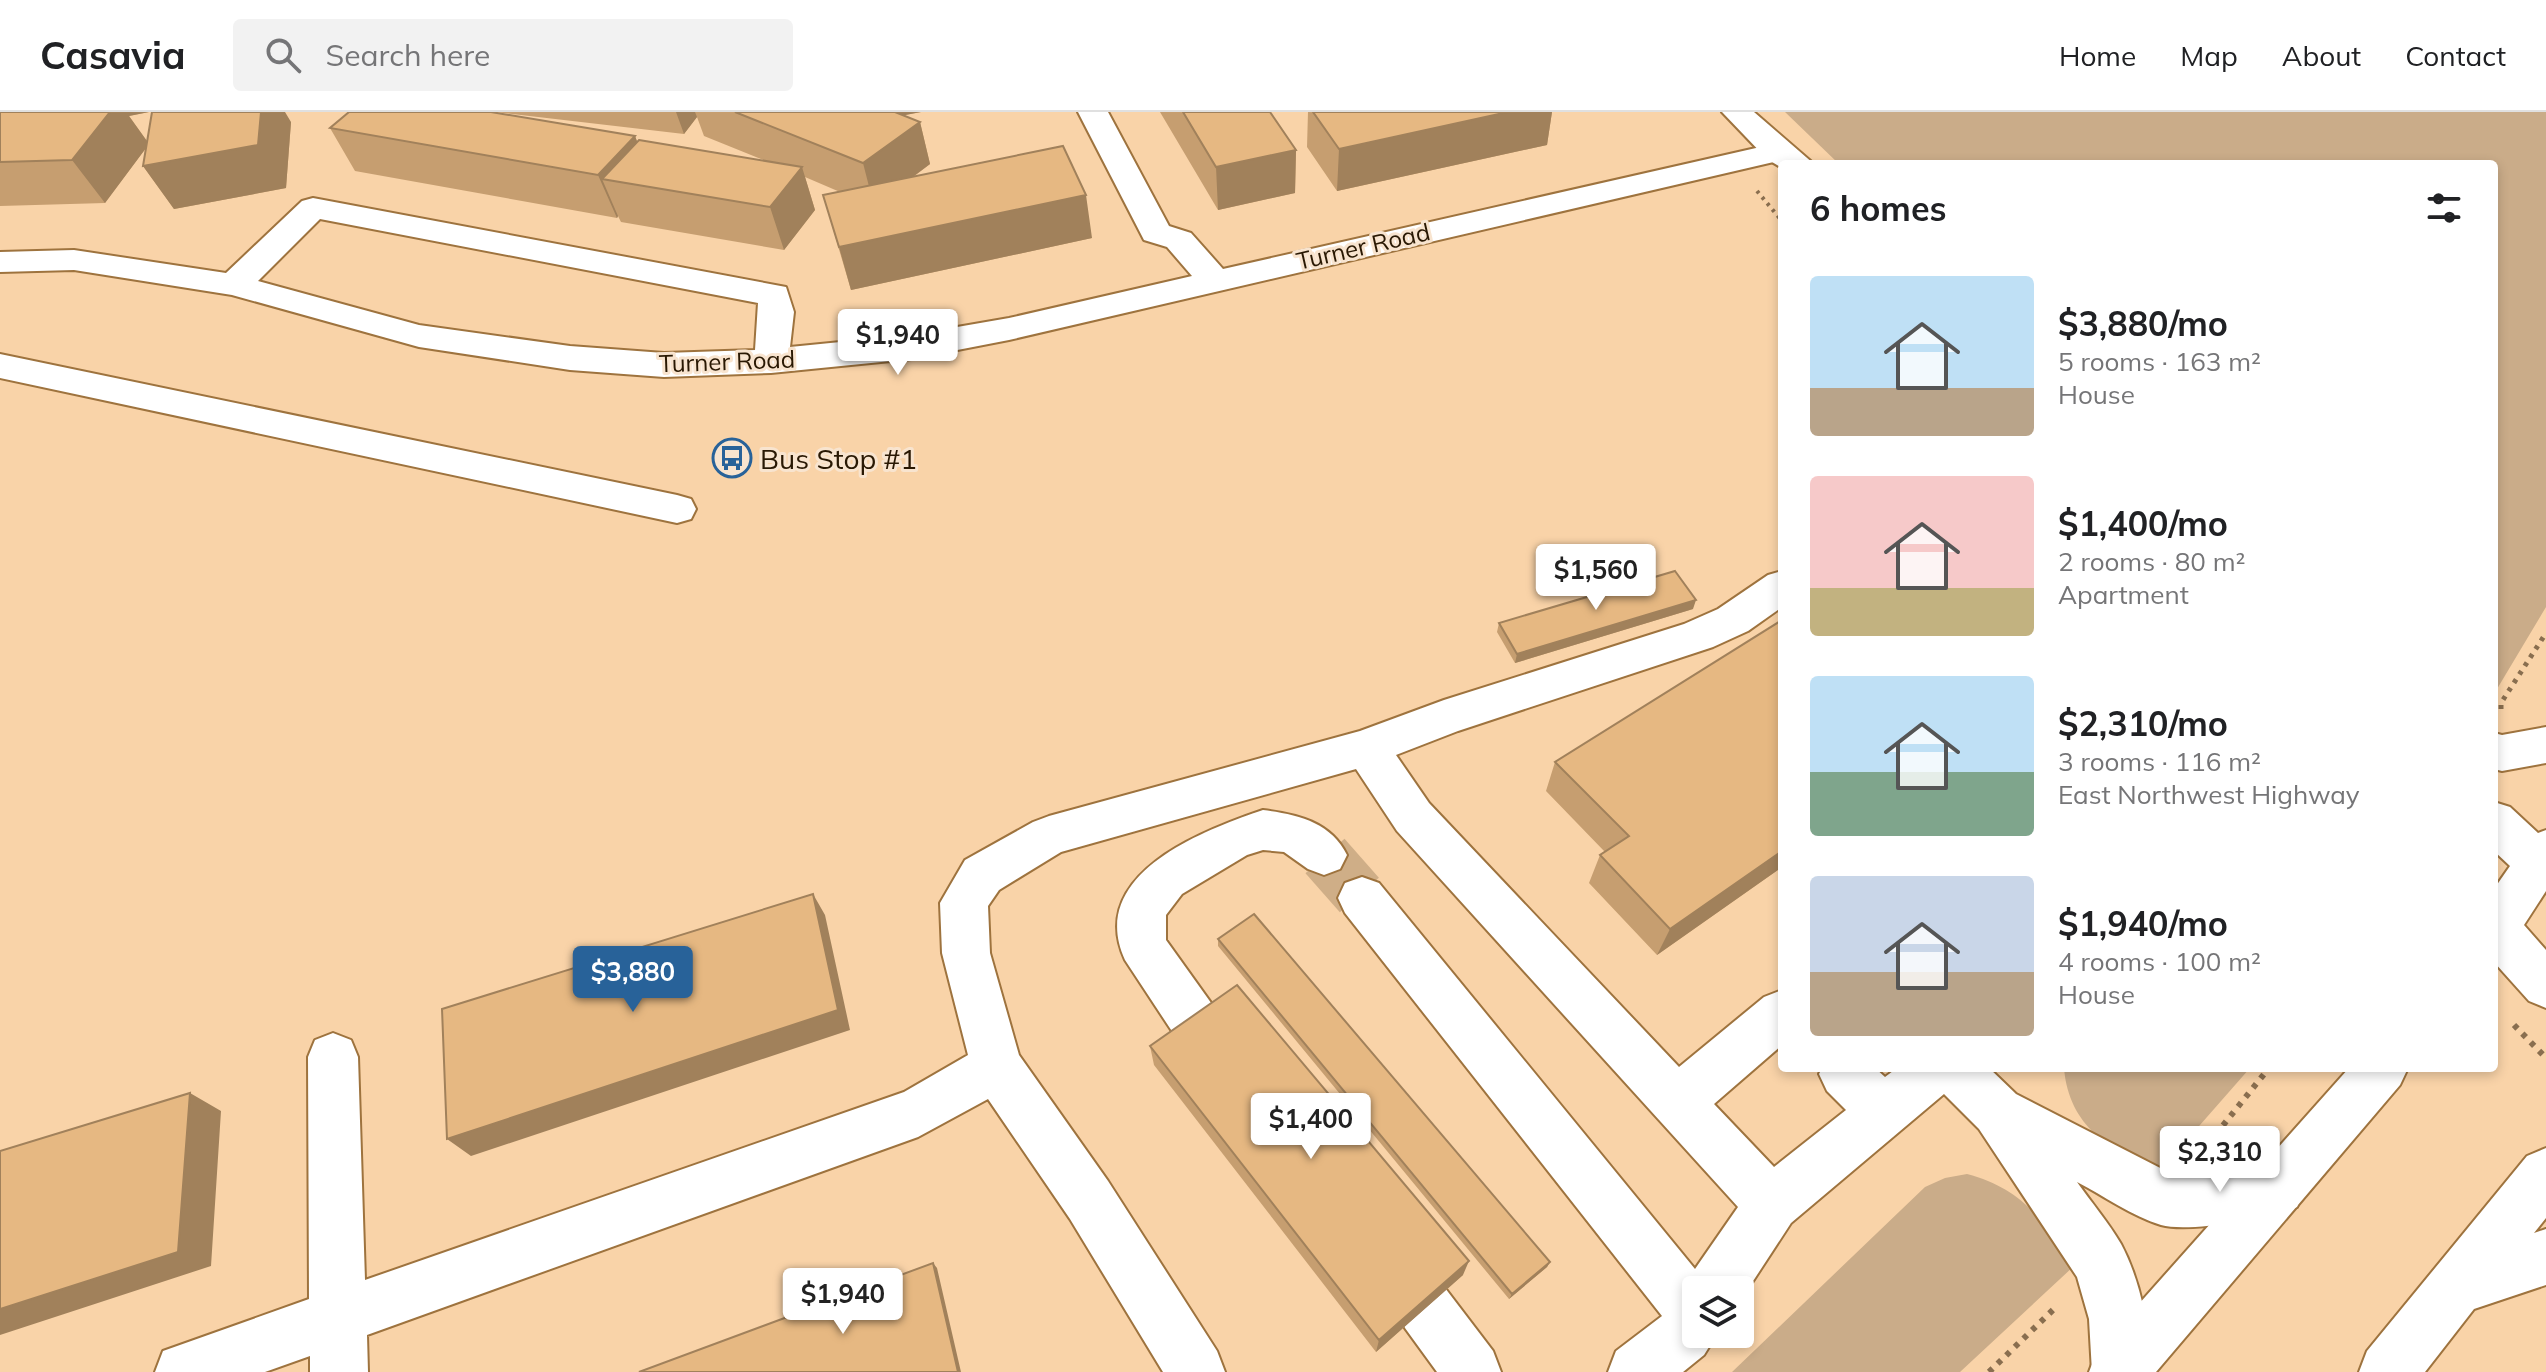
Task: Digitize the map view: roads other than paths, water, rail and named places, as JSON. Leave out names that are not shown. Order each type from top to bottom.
[{"type":"street","points":[[1093,112],[1156,233],[1179,240],[1214,280]]},
{"type":"street","points":[[1737,112],[1787,160]]},
{"type":"street","name":"Turner Road","points":[[0,262],[74,260],[234,285],[419,336],[570,358],[664,365],[771,361],[911,347],[1009,329],[1214,280],[1778,162]]},
{"type":"street","points":[[234,285],[313,208],[774,295],[777,312],[771,361]]},
{"type":"street","points":[[1148,298],[1150,249],[1156,233]]},
{"type":"street","points":[[0,366],[677,509]]},
{"type":"street","points":[[1196,1372],[1089,1200],[996,1066],[966,953],[964,903],[982,875],[1049,836],[1366,748],[1444,718],[1698,636],[1733,620],[1778,589]]},
{"type":"street","points":[[2498,752],[2546,745]]},
{"type":"street","points":[[1366,748],[1413,817],[1772,1204]]},
{"type":"street","points":[[1213,791],[1231,816],[1263,830],[1294,833],[1324,855]]},
{"type":"street","points":[[2498,824],[2543,861],[2498,923]]},
{"type":"street","points":[[1201,1031],[1142,945],[1142,910],[1165,879],[1231,841],[1263,830]]},
{"type":"street","points":[[1362,898],[1682,1298]]},
{"type":"street","points":[[2498,932],[2546,985]]},
{"type":"street","points":[[1677,1102],[1778,1017]]},
{"type":"street","points":[[333,1057],[339,1372]]},
{"type":"street","points":[[184,1372],[918,1112],[996,1066]]},
{"type":"street","points":[[1723,1276],[1772,1204],[1931,1072]]},
{"type":"street","points":[[1957,1072],[1997,1111],[2101,1264],[2117,1319],[2119,1371]]},
{"type":"street","points":[[2119,1371],[2379,1072]]},
{"type":"street","points":[[1845,1074],[1884,1111]]},
{"type":"street","points":[[1997,1111],[2164,1199],[2193,1200],[2278,1188]]},
{"type":"street","points":[[2388,1372],[2546,1175]]},
{"type":"street","points":[[2453,1288],[2546,1257]]},
{"type":"street","points":[[1425,1308],[1472,1372]]},
{"type":"street","points":[[1637,1372],[1682,1337]]},
{"type":"tunnel","points":[[1325,856],[1362,898]]},
{"type":"place","name":"Bus Stop #1","points":[[732,458]]}]
